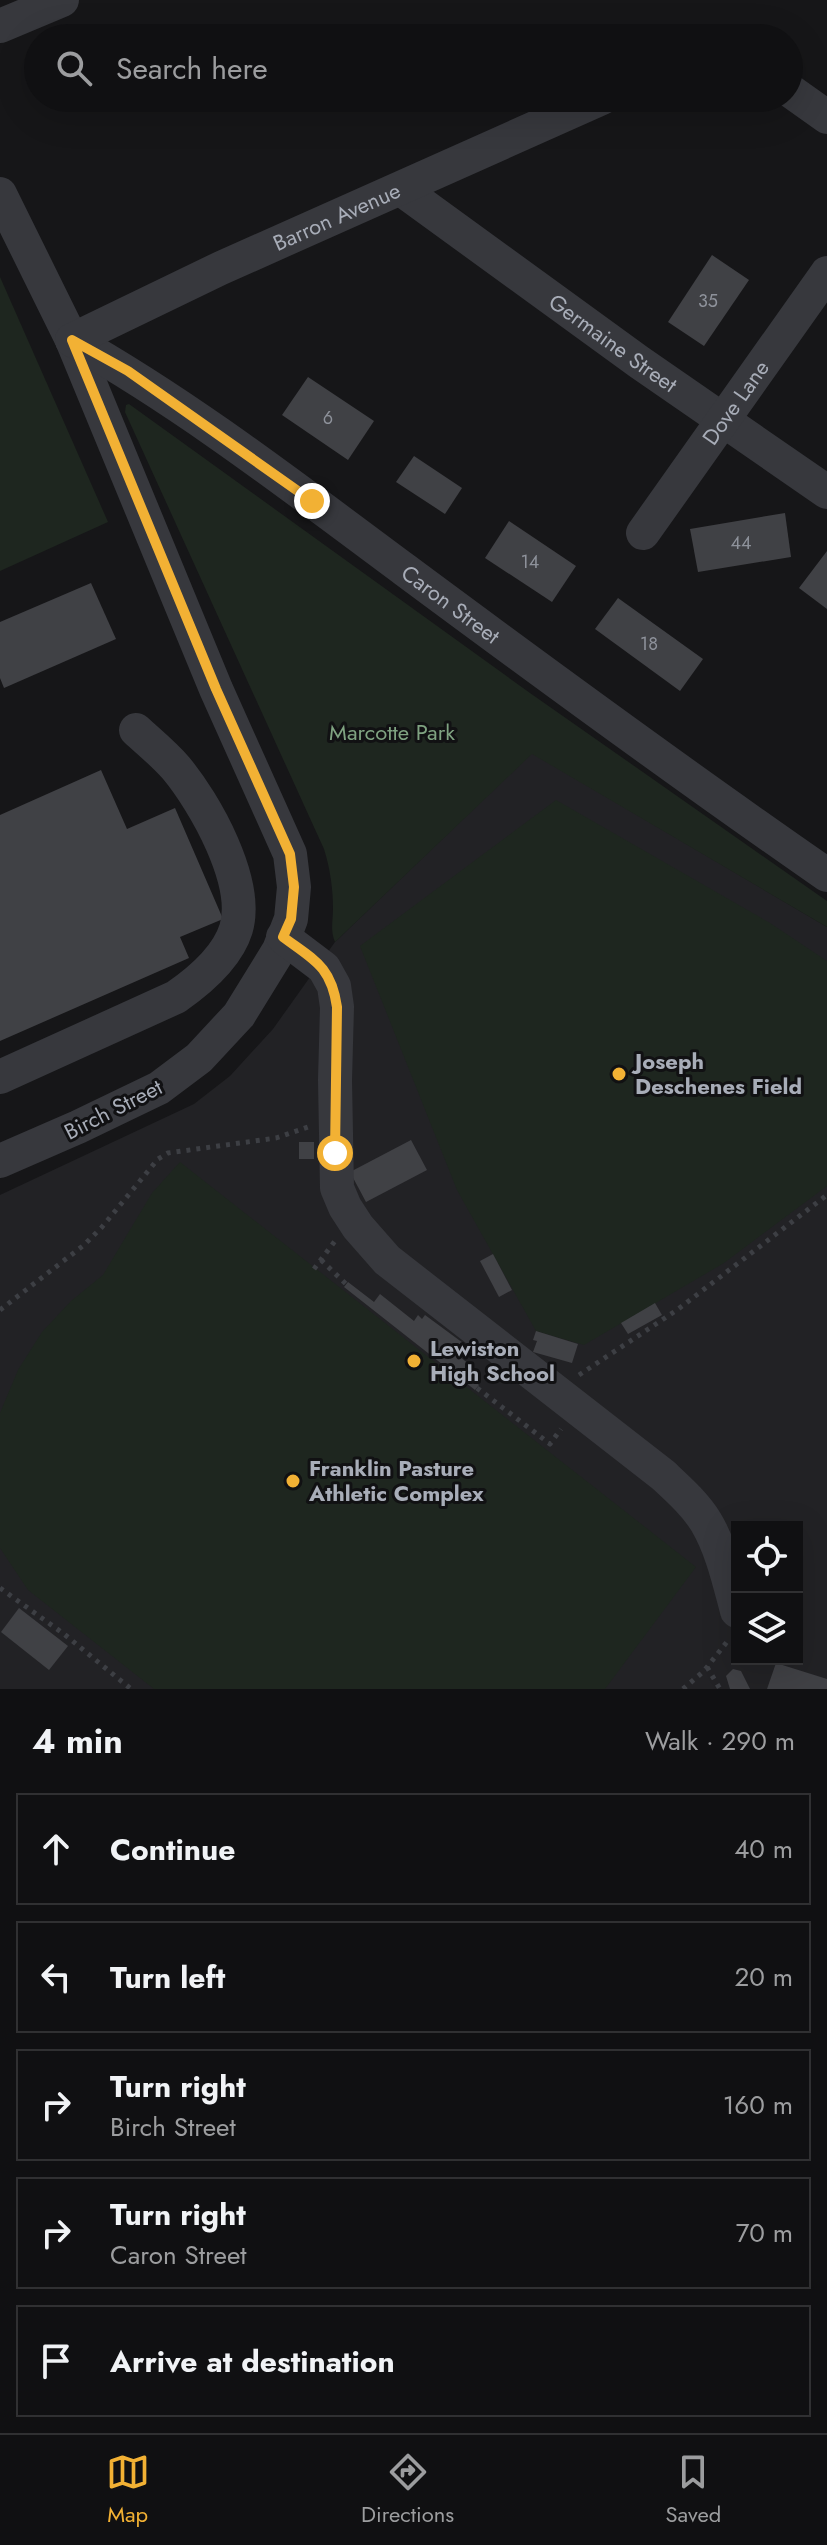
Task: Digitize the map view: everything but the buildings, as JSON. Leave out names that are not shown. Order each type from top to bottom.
[{"type":"street","points":[[0,26],[62,0]]},
{"type":"street","points":[[803,100],[827,117]]},
{"type":"street","name":"Barron Avenue","points":[[72,340],[221,268],[571,112]]},
{"type":"street","name":"Germaine Street","points":[[401,189],[639,362],[827,492]]},
{"type":"street","name":"Birch Street","points":[[0,194],[72,340],[216,689],[290,854],[294,887],[291,919],[279,950],[239,1015],[199,1058],[159,1088],[0,1161]]},
{"type":"street","name":"Dove Lane","points":[[643,533],[827,273]]},
{"type":"street","name":"Caron Street","points":[[72,340],[128,371],[312,501],[694,783],[827,875]]},
{"type":"street","points":[[0,1077],[176,997],[200,980],[220,957],[236,930],[238,905],[233,870],[209,817],[176,768],[136,730]]},
{"type":"street","points":[[283,937],[324,968],[334,986],[337,1007],[337,1188],[358,1227],[387,1260],[663,1475],[705,1521],[721,1557],[732,1593]]},
{"type":"path","points":[[0,1310],[84,1245],[158,1159],[168,1153],[276,1138],[335,1115]]},
{"type":"path","points":[[477,1388],[548,1447],[566,1399],[647,1332],[827,1195]]},
{"type":"path","points":[[321,1259],[346,1284]]},
{"type":"path","points":[[0,1588],[64,1634],[131,1689]]},
{"type":"path","points":[[683,1689],[707,1667],[731,1635]]},
{"type":"path","points":[[707,1667],[720,1689]]},
{"type":"shaded area","name":"Lewiston High School","points":[[532,753],[827,927],[827,1689],[0,1689],[0,1195],[194,1104],[230,1076],[273,1029],[335,942]]},
{"type":"green space","points":[[0,277],[108,522],[0,571]]},
{"type":"green space","name":"Marcotte Park","points":[[129,404],[530,693],[827,901],[827,927],[532,754],[335,942],[332,886],[324,849],[125,412]]},
{"type":"green space","name":"Joseph Deschenes Field","points":[[556,800],[770,923],[827,961],[827,1186],[724,1263],[584,1345],[536,1331],[457,1190],[360,946]]},
{"type":"green space","name":"Franklin Pasture Athletic Complex","points":[[180,1162],[696,1567],[605,1689],[154,1689],[28,1590],[0,1548],[0,1413],[18,1370],[42,1332],[71,1301],[103,1275],[152,1193]]},
{"type":"place","name":"Joseph Deschenes Field","points":[[619,1074]]},
{"type":"place","name":"Lewiston High School","points":[[414,1361]]},
{"type":"place","name":"Franklin Pasture Athletic Complex","points":[[293,1481]]},
{"type":"route","points":[[312,501],[128,371],[72,340],[216,689],[290,854],[294,887],[291,919],[283,937],[324,968],[334,986],[337,1007],[335,1153]]}]
